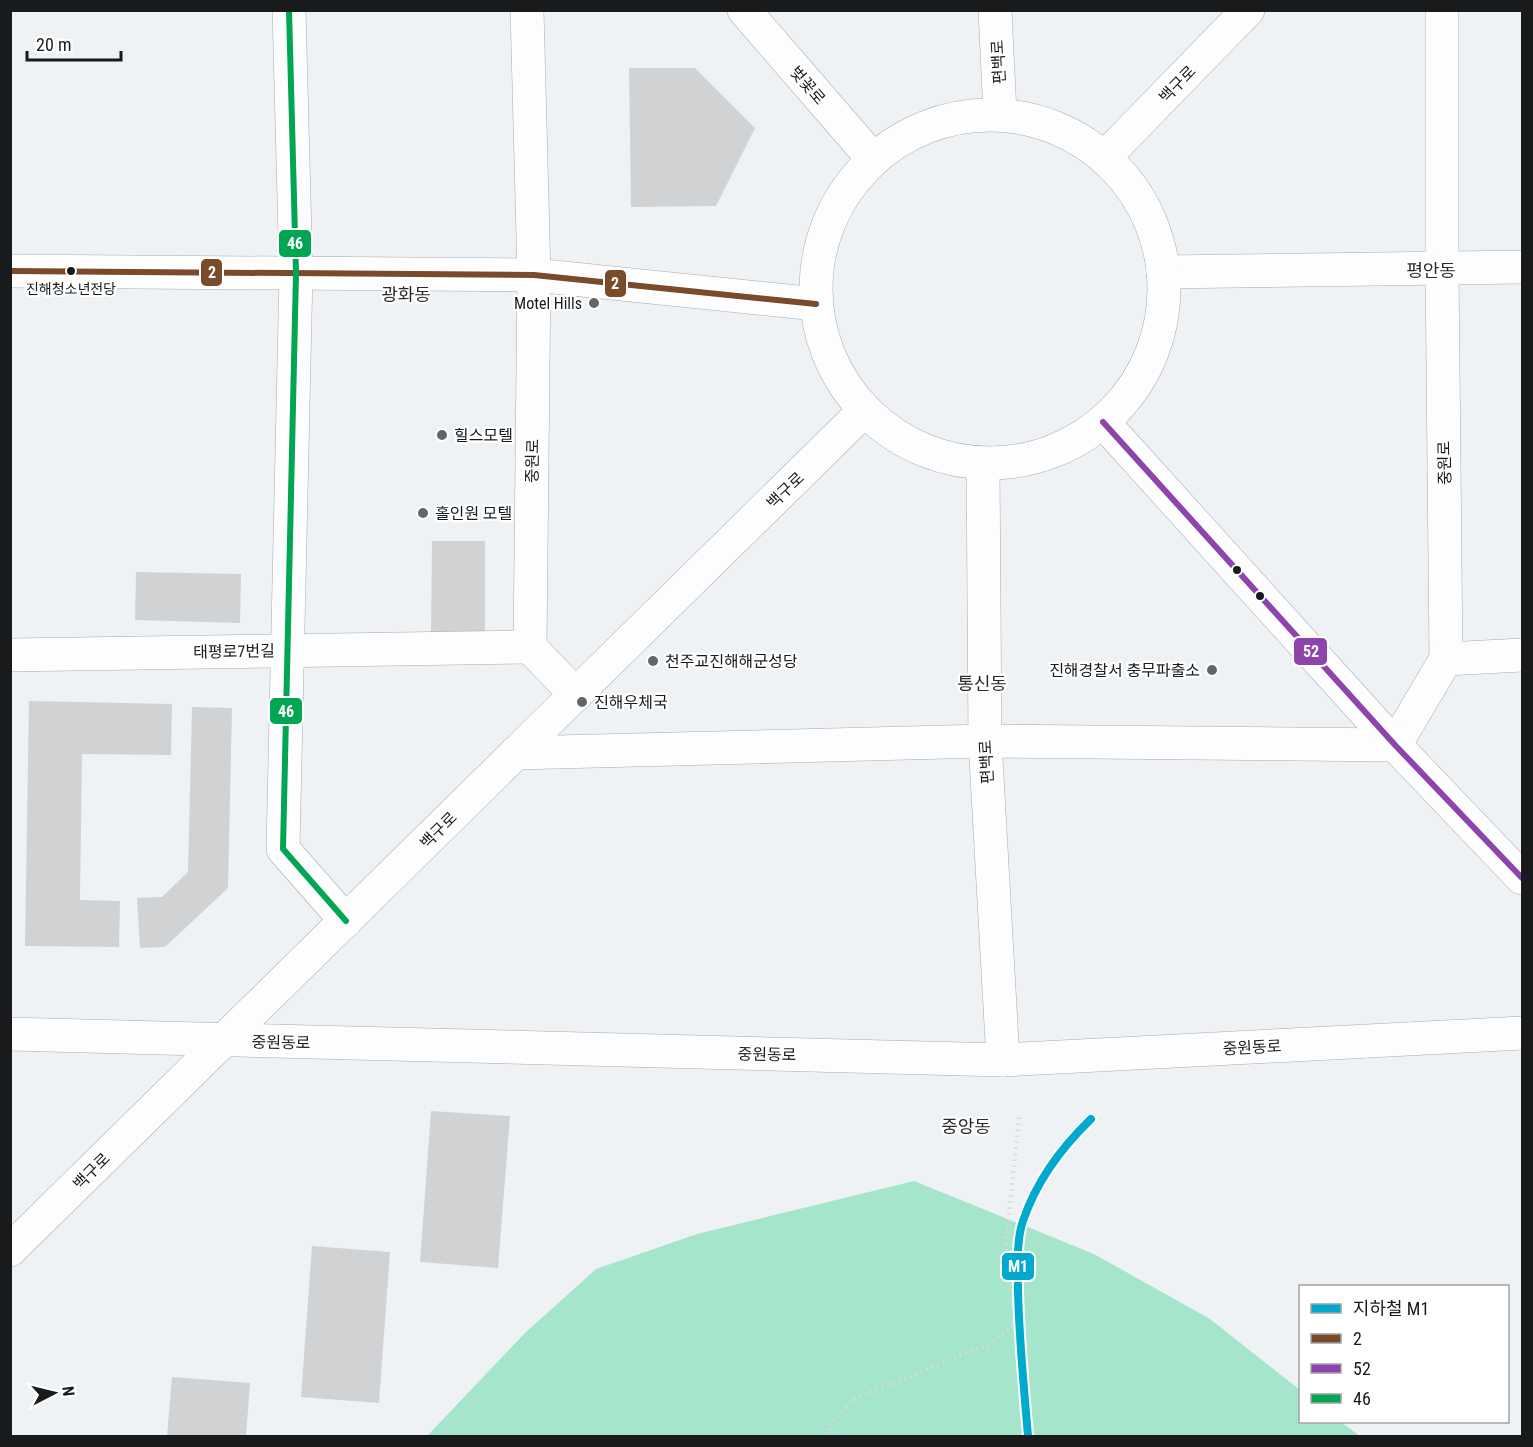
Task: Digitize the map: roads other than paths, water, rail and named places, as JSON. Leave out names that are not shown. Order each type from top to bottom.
[{"type":"street","points":[[289,10],[296,273],[283,849],[346,921]]},
{"type":"street","name":"중원로","points":[[526,10],[534,275],[530,647]]},
{"type":"street","name":"벚꽃로","points":[[744,10],[873,159]]},
{"type":"street","name":"편백로","points":[[995,10],[1000,114]]},
{"type":"street","name":"백구로","points":[[1105,157],[1248,10]]},
{"type":"street","name":"중원로","points":[[1442,10],[1446,658]]},
{"type":"street","points":[[1000,114],[1029,118],[1056,127],[1082,140],[1105,157],[1125,178],[1146,211],[1157,238],[1163,272],[1164,297],[1152,354],[1131,391],[1103,422],[1080,438],[1047,454],[1011,462],[983,463],[948,459],[915,447],[885,428],[865,411],[847,389],[833,365],[821,331],[816,304],[816,275],[826,229],[838,203],[848,187],[873,159],[893,143],[927,126],[963,116],[1000,114]]},
{"type":"street","points":[[1163,272],[1522,267]]},
{"type":"street","points":[[10,271],[534,275],[816,304]]},
{"type":"street","name":"백구로","points":[[10,1250],[865,411]]},
{"type":"street","points":[[1103,422],[1395,745],[1522,878]]},
{"type":"street","name":"편백로","points":[[983,463],[985,741],[1003,1060]]},
{"type":"street","points":[[530,647],[576,695]]},
{"type":"street","name":"태평로7번길","points":[[10,654],[530,647]]},
{"type":"street","points":[[1395,745],[1446,658],[1522,654]]},
{"type":"street","points":[[516,753],[985,741],[1395,745]]},
{"type":"street","name":"중원동로","points":[[10,1035],[1003,1060],[1522,1033]]},
{"type":"metro line","name":"M1","points":[[1028,1436],[1019,1308],[1019,1237],[1028,1207],[1043,1179],[1060,1153],[1091,1119]]},
{"type":"place","name":"진해청소년전당","points":[[71,271]]},
{"type":"place","name":"Motel Hills","points":[[594,303]]},
{"type":"place","name":"힐스모텔","points":[[442,435]]},
{"type":"place","name":"홀인원 모텔","points":[[423,513]]},
{"type":"place","name":"천주교진해해군성당","points":[[653,661]]},
{"type":"place","name":"진해경찰서 충무파출소","points":[[1212,670]]},
{"type":"place","name":"진해우체국","points":[[582,702]]},
{"type":"district","name":"평안동","points":[[1431,271]]},
{"type":"district","name":"광화동","points":[[406,295]]},
{"type":"district","name":"통신동","points":[[982,684]]},
{"type":"district","name":"중앙동","points":[[966,1127]]}]
